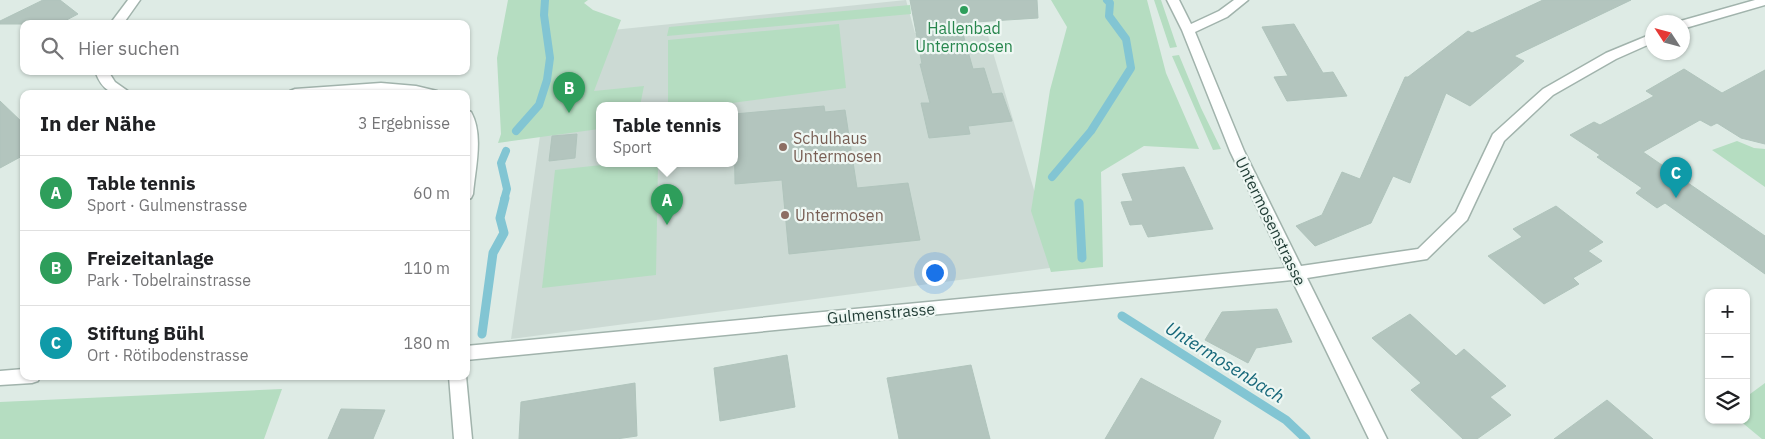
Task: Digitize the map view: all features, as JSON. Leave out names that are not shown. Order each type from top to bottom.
[{"type":"street","points":[[119,20],[134,0]]},
{"type":"street","name":"Untermosenstrasse","points":[[1173,0],[1188,30],[1237,151],[1378,439]]},
{"type":"street","points":[[1188,30],[1223,14],[1242,0]]},
{"type":"street","points":[[1690,22],[1765,1]]},
{"type":"street","name":"Gulmenstrasse","points":[[470,353],[1296,273],[1422,255],[1462,216],[1498,138],[1548,92],[1611,56],[1645,41]]},
{"type":"street","points":[[102,75],[104,80],[116,90]]},
{"type":"street","points":[[358,90],[406,90]]},
{"type":"street","points":[[470,129],[470,144]]},
{"type":"street","points":[[0,378],[20,377]]},
{"type":"street","points":[[457,380],[462,439]]},
{"type":"shaded area","name":"Untermosen","points":[[906,0],[915,33],[986,29],[1057,267],[511,339],[542,122],[593,32]]},
{"type":"green space","points":[[508,0],[588,0],[584,3],[593,10],[621,20],[594,91],[644,86],[641,102],[596,102],[596,129],[498,143],[501,134],[497,58]]},
{"type":"green space","points":[[1051,0],[1147,0],[1166,73],[1199,149],[1144,146],[1101,172],[1103,267],[1051,272],[1031,211],[1050,90],[1067,27]]},
{"type":"green space","points":[[1154,0],[1161,0],[1177,47],[1170,48]]},
{"type":"green space","points":[[910,5],[911,14],[667,36],[669,27]]},
{"type":"green space","points":[[839,24],[846,88],[738,102],[668,102],[668,40]]},
{"type":"green space","points":[[1179,55],[1201,108],[1221,149],[1213,150],[1172,56]]},
{"type":"green space","points":[[1737,141],[1754,148],[1765,149],[1765,187],[1712,150]]},
{"type":"green space","points":[[596,166],[658,167],[656,275],[542,288],[555,170]]},
{"type":"green space","points":[[1765,383],[1765,439],[1762,439],[1744,424],[1750,424],[1750,394]]},
{"type":"green space","points":[[282,389],[264,439],[0,439],[0,402]]},
{"type":"building","points":[[43,0],[60,0],[78,14],[67,20],[20,20],[20,24],[0,24],[0,21]]},
{"type":"building","points":[[910,0],[1037,0],[1038,18],[960,23],[973,69],[984,68],[992,94],[1002,93],[1012,121],[968,126],[970,134],[929,138],[921,103],[930,103],[920,64],[922,64]]},
{"type":"building","points":[[1543,0],[1631,0],[1514,56],[1524,61],[1470,106],[1446,93],[1410,183],[1393,176],[1371,223],[1315,246],[1296,226],[1322,215],[1342,172],[1360,179],[1405,77],[1408,77],[1468,31],[1472,33]]},
{"type":"building","points":[[1294,24],[1323,73],[1333,72],[1347,96],[1287,101],[1274,77],[1288,76],[1262,27]]},
{"type":"building","points":[[1684,69],[1722,93],[1765,70],[1765,144],[1741,138],[1717,123],[1711,126],[1700,120],[1643,152],[1765,236],[1765,274],[1665,203],[1657,208],[1636,193],[1642,188],[1597,157],[1600,155],[1570,135],[1594,122],[1600,125],[1654,96],[1646,91]]},
{"type":"building","points":[[0,101],[20,120],[20,157],[0,168]]},
{"type":"building","points":[[824,106],[825,112],[845,110],[857,188],[908,183],[920,240],[789,254],[782,180],[735,184],[735,167],[738,167],[738,114]]},
{"type":"building","points":[[577,134],[575,158],[549,161],[552,136]]},
{"type":"building","points":[[1184,167],[1213,229],[1148,237],[1142,224],[1130,225],[1121,202],[1133,201],[1122,174]]},
{"type":"building","points":[[1556,206],[1603,242],[1588,251],[1602,261],[1573,278],[1579,284],[1544,304],[1488,256],[1522,237],[1513,229]]},
{"type":"building","points":[[1277,309],[1292,342],[1256,348],[1248,363],[1205,340],[1222,312]]},
{"type":"building","points":[[1410,314],[1456,356],[1464,349],[1506,386],[1490,397],[1511,415],[1477,439],[1463,439],[1411,390],[1421,383],[1372,338]]},
{"type":"building","points":[[787,355],[795,407],[720,421],[714,368]]},
{"type":"building","points":[[971,365],[990,439],[899,439],[887,378]]},
{"type":"building","points":[[1141,378],[1221,421],[1213,439],[1105,439]]},
{"type":"building","points":[[635,383],[637,436],[616,439],[519,439],[521,402]]},
{"type":"building","points":[[1607,400],[1653,439],[1554,439]]},
{"type":"building","points":[[341,409],[385,410],[373,439],[328,439]]},
{"type":"waterway","points":[[516,131],[539,105],[547,80],[550,58],[544,15],[545,0]]},
{"type":"waterway","name":"Untermosenbach","points":[[1052,177],[1091,131],[1131,68],[1126,39],[1109,16],[1110,3],[1107,0]]},
{"type":"waterway","points":[[504,200],[507,189],[501,163],[506,151]]},
{"type":"waterway","points":[[482,334],[493,253],[504,233],[500,218],[505,198]]},
{"type":"waterway","name":"Untermosenbach","points":[[1079,203],[1082,258]]},
{"type":"waterway","name":"Untermosenbach","points":[[1122,316],[1286,420],[1306,439]]},
{"type":"place","name":"Hallenbad Untermoosen","points":[[964,10]]},
{"type":"place","name":"Freizeitanlage","points":[[569,113]]},
{"type":"place","name":"Schulhaus Untermosen","points":[[783,147]]},
{"type":"place","name":"Stiftung Bühl","points":[[1676,198]]},
{"type":"place","name":"Untermosen","points":[[785,215]]},
{"type":"place","name":"Table tennis","points":[[667,225]]}]
